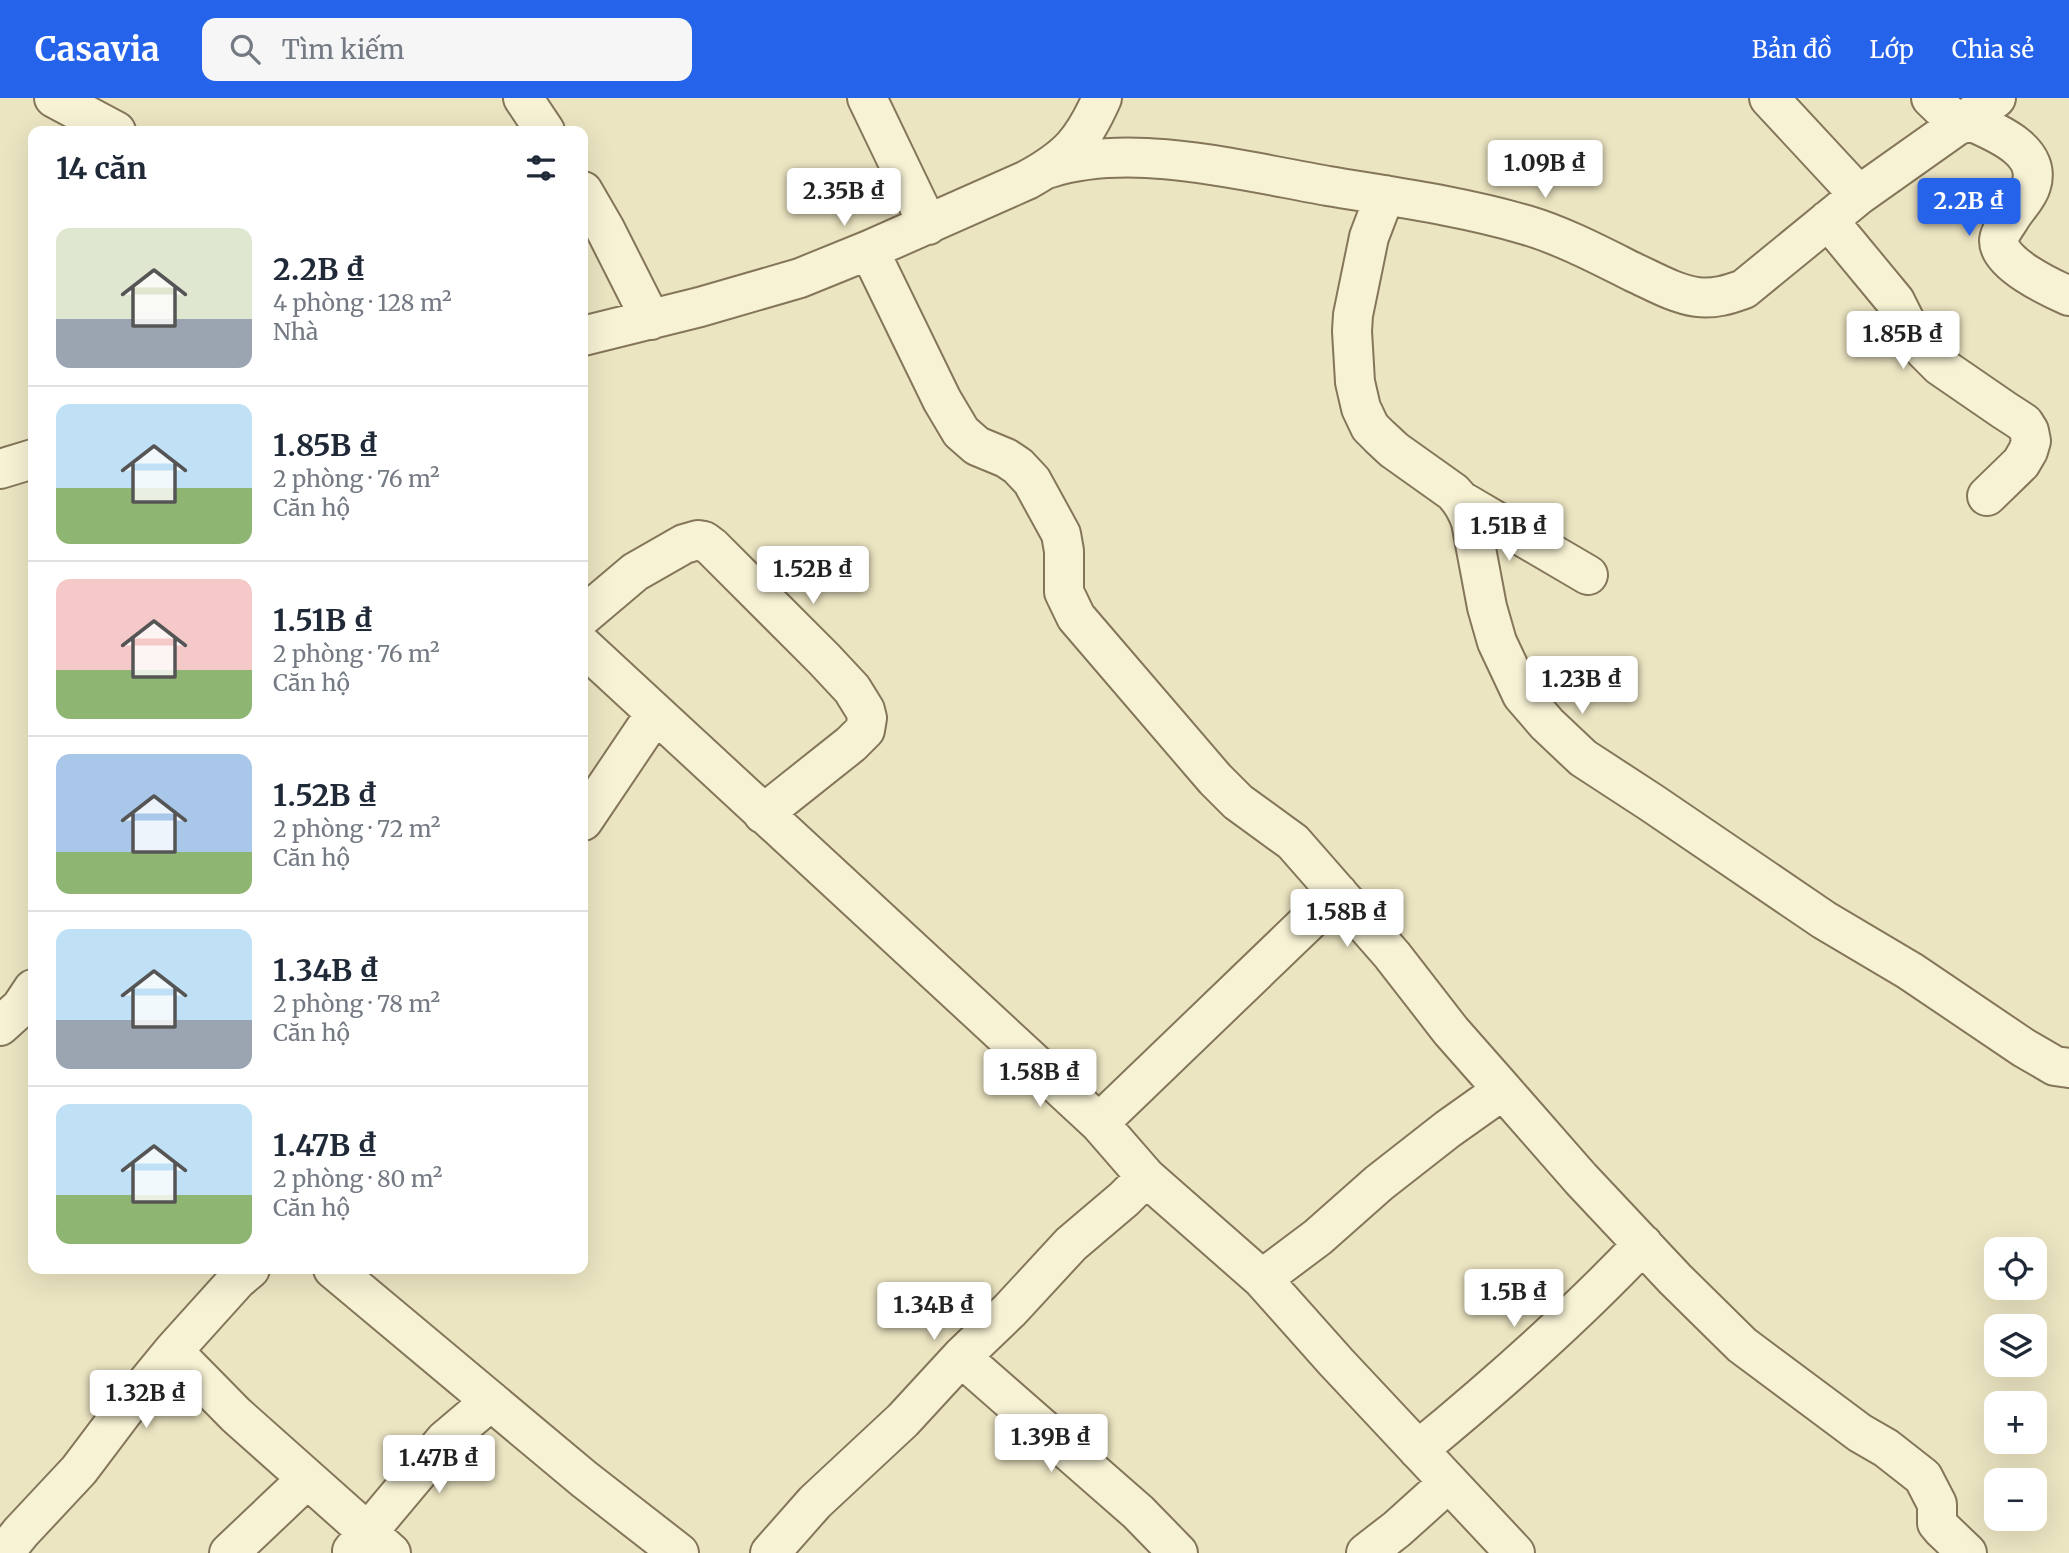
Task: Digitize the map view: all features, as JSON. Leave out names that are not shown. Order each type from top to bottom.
[{"type":"street","points":[[54,98],[107,126]]},
{"type":"street","points":[[523,98],[542,126]]},
{"type":"street","points":[[867,98],[928,225]]},
{"type":"street","points":[[1050,168],[1073,149],[1102,98]]},
{"type":"street","points":[[1769,98],[1859,195]]},
{"type":"street","points":[[1931,98],[1974,114],[2024,151],[2034,175],[2031,189],[1998,238],[2000,248],[2008,259],[2022,270],[2046,286],[2069,296]]},
{"type":"street","points":[[588,335],[800,278],[928,225],[1050,168],[1094,159],[1158,159],[1195,163],[1385,195],[1490,216],[1529,225],[1585,248],[1659,284],[1696,297],[1728,296],[1744,289],[1859,195],[1974,114]]},
{"type":"street","points":[[1385,195],[1369,237],[1353,315],[1356,382],[1361,408],[1370,427],[1394,450],[1460,499],[1588,575]]},
{"type":"street","points":[[588,200],[651,320]]},
{"type":"street","points":[[1828,220],[1895,301],[1924,350],[1940,366],[2024,423],[2029,431],[2031,441],[2021,463],[1987,496]]},
{"type":"street","points":[[869,250],[942,400],[961,432],[977,446],[1012,462],[1032,481],[1061,534],[1064,551],[1064,592],[1076,617],[1195,758],[1238,802],[1293,842],[1503,1090],[1581,1179],[1675,1279],[1742,1345],[1923,1477],[1937,1504],[1937,1523],[1967,1553]]},
{"type":"street","points":[[0,469],[28,461]]},
{"type":"street","points":[[1460,499],[1471,522],[1487,607],[1497,642],[1522,695],[1547,724],[1583,758],[1824,920],[1910,971],[2024,1048],[2055,1066],[2069,1068]]},
{"type":"street","points":[[588,612],[635,572],[684,544],[704,541],[852,690],[865,710],[867,718],[864,730],[763,814]]},
{"type":"street","points":[[588,651],[1099,1124],[1146,1177],[1262,1279],[1515,1553]]},
{"type":"street","points":[[588,814],[655,714]]},
{"type":"street","points":[[1099,1124],[1338,893]]},
{"type":"street","points":[[1262,1279],[1318,1237],[1379,1183],[1503,1090]]},
{"type":"street","points":[[770,1553],[815,1502],[903,1420],[1071,1244],[1146,1177]]},
{"type":"street","points":[[1418,1450],[1505,1378],[1604,1285],[1643,1244]]},
{"type":"street","points":[[4,1553],[79,1470],[173,1351],[244,1274]]},
{"type":"street","points":[[339,1274],[584,1479],[679,1553]]},
{"type":"street","points":[[173,1351],[214,1395],[306,1479],[370,1546],[445,1440],[491,1401]]},
{"type":"street","points":[[961,1357],[1138,1512],[1178,1553]]},
{"type":"street","points":[[229,1553],[306,1479]]},
{"type":"street","points":[[1366,1553],[1448,1483]]}]
